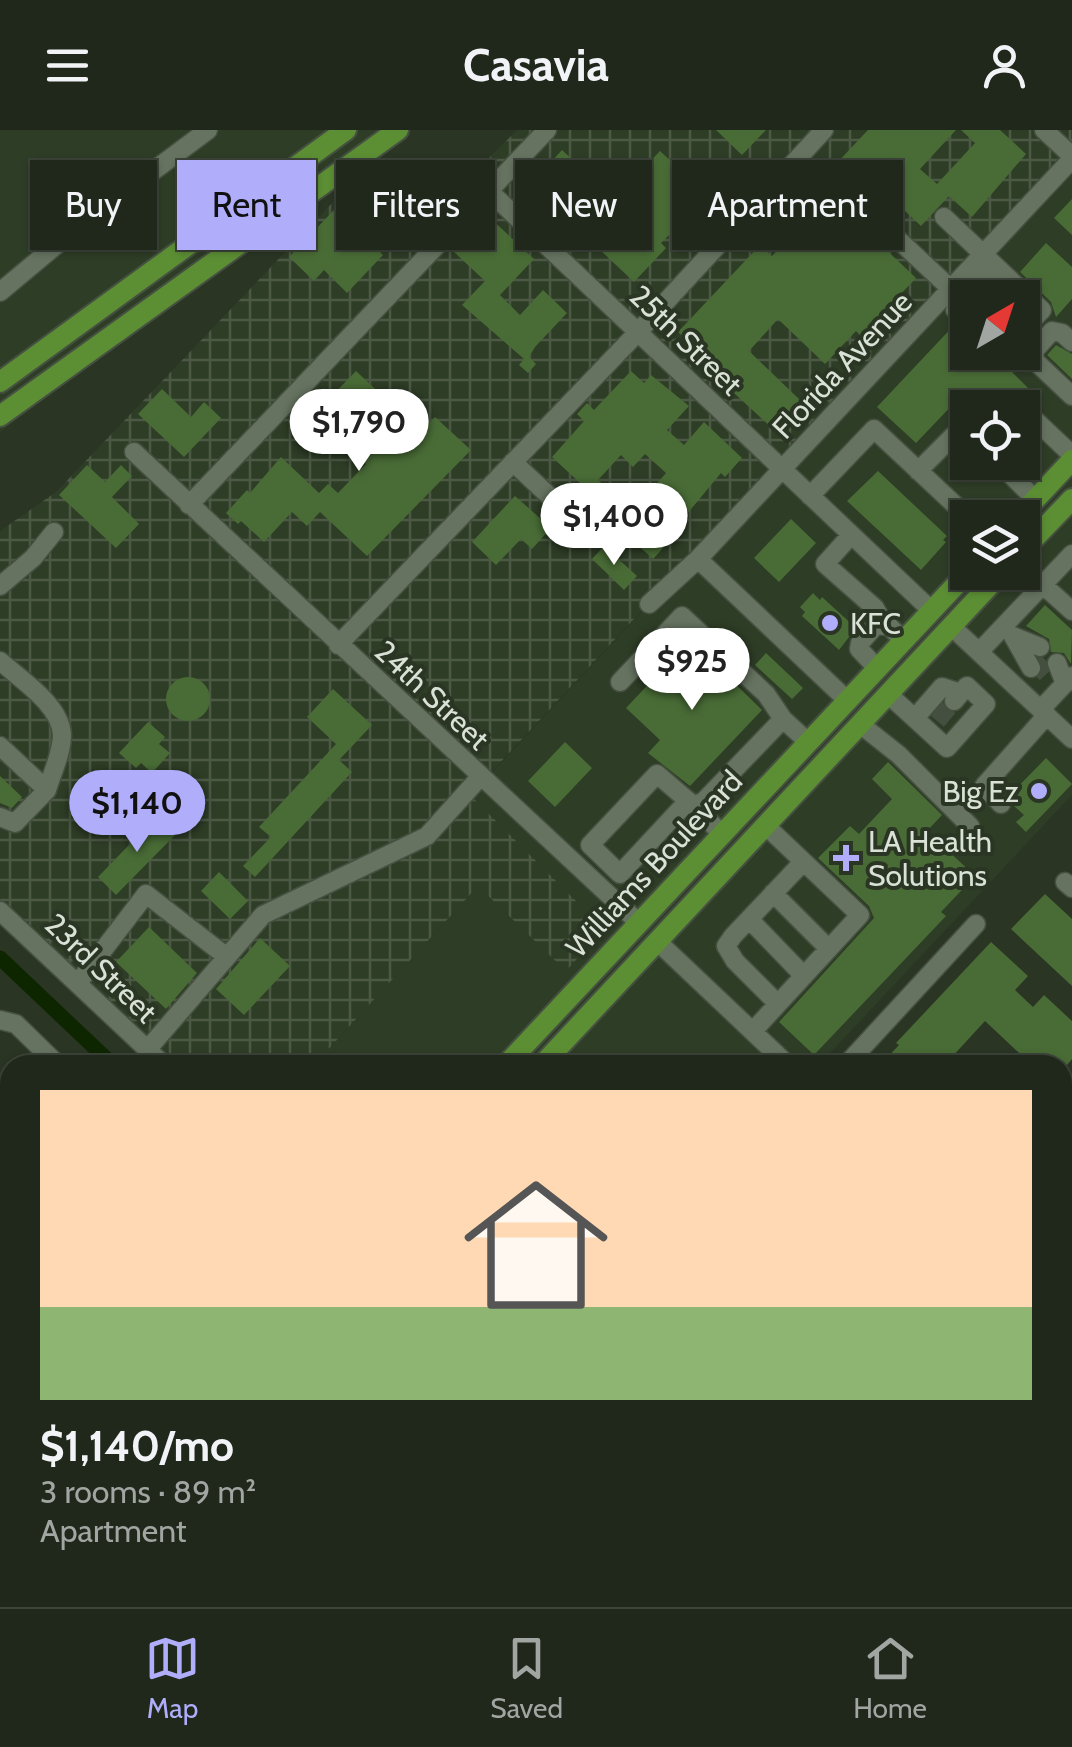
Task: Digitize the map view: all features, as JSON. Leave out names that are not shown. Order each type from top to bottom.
[{"type":"main road","points":[[0,382],[346,130]]},
{"type":"main road","points":[[0,416],[398,130]]},
{"type":"main road","points":[[1036,500],[1072,458]]},
{"type":"main road","points":[[1040,532],[1072,499]]},
{"type":"main road","name":"Williams Boulevard","points":[[515,1055],[951,590]]},
{"type":"main road","points":[[951,626],[951,606],[966,590]]},
{"type":"main road","name":"Williams Boulevard","points":[[551,1055],[985,590]]},
{"type":"main road","points":[[658,942],[660,915],[689,882],[692,867]]},
{"type":"main road","points":[[615,988],[622,961],[638,939],[639,923]]},
{"type":"street","points":[[0,292],[73,231],[208,130]]},
{"type":"street","points":[[495,185],[547,130]]},
{"type":"street","points":[[338,645],[638,332],[824,130]]},
{"type":"street","points":[[1044,130],[1072,158]]},
{"type":"street","name":"Florida Avenue","points":[[973,280],[1072,158]]},
{"type":"street","name":"25th Street","points":[[495,197],[932,610]]},
{"type":"street","points":[[944,216],[1010,280]]},
{"type":"street","points":[[903,247],[950,300]]},
{"type":"street","points":[[189,505],[433,250]]},
{"type":"street","name":"Florida Avenue","points":[[682,616],[654,600],[950,309]]},
{"type":"street","points":[[1072,342],[1062,333],[1052,331],[1034,351],[1035,361],[1072,396]]},
{"type":"street","points":[[1040,425],[1072,458]]},
{"type":"street","points":[[810,496],[874,430],[950,500]]},
{"type":"street","points":[[918,471],[950,439]]},
{"type":"street","name":"24th Street","points":[[134,452],[639,923]]},
{"type":"street","points":[[513,462],[576,522]]},
{"type":"street","points":[[1016,480],[1036,500]]},
{"type":"street","points":[[0,586],[33,558],[54,532]]},
{"type":"street","points":[[851,535],[825,564],[875,608],[883,623],[903,640]]},
{"type":"street","points":[[960,693],[984,657],[1072,554]]},
{"type":"street","points":[[698,559],[847,700]]},
{"type":"street","points":[[1040,582],[1072,611]]},
{"type":"street","points":[[620,682],[682,616],[766,694],[808,742]]},
{"type":"street","points":[[877,668],[859,649],[876,625],[883,623]]},
{"type":"street","points":[[951,626],[1072,738]]},
{"type":"street","points":[[1008,632],[1035,658]]},
{"type":"street","points":[[0,661],[46,702],[60,721],[60,750],[47,790],[15,823],[0,818]]},
{"type":"street","points":[[1001,804],[984,786],[1044,712],[1057,676]]},
{"type":"street","points":[[888,694],[927,723],[946,748],[986,704],[942,688],[927,723]]},
{"type":"street","points":[[722,835],[691,803],[657,774],[590,845],[620,874],[691,803],[703,802],[784,719]]},
{"type":"street","points":[[860,724],[899,755],[970,826]]},
{"type":"street","points":[[0,746],[47,790]]},
{"type":"street","points":[[147,1050],[263,915],[427,836],[480,777]]},
{"type":"street","points":[[753,1031],[860,915],[766,826]]},
{"type":"street","points":[[576,866],[593,848]]},
{"type":"street","points":[[778,1004],[735,961],[726,946],[803,862]]},
{"type":"street","points":[[78,983],[146,894],[227,956]]},
{"type":"street","points":[[773,894],[829,949]]},
{"type":"street","name":"23rd Street","points":[[0,911],[153,1055]]},
{"type":"street","points":[[748,919],[804,976]]},
{"type":"street","points":[[855,1055],[976,924]]},
{"type":"street","points":[[658,942],[778,1055]]},
{"type":"street","points":[[1,1019],[16,1024],[48,1055]]},
{"type":"shaded area","points":[[0,130],[411,130],[369,160],[336,160],[336,184],[316,198],[316,160],[177,160],[177,250],[244,250],[0,432]]},
{"type":"shaded area","points":[[517,130],[1072,130],[1072,149],[470,795],[604,929],[566,971],[478,886],[323,1055],[162,1055],[0,901],[0,531],[56,492],[287,250],[316,250],[316,220],[336,199],[336,250],[495,250],[495,160],[487,160]]},
{"type":"shaded area","points":[[1072,149],[1072,795],[828,1055],[323,1055],[478,886],[566,970],[603,929],[470,796],[950,280],[950,370],[1040,370],[1040,280],[950,280]]},
{"type":"building","points":[[716,130],[766,130],[742,155]]},
{"type":"building","points":[[868,130],[956,130],[920,169],[937,184],[975,143],[961,130],[1000,130],[1026,154],[972,217],[949,196],[921,226],[903,209],[903,160],[840,160]]},
{"type":"building","points":[[562,150],[573,160],[553,160]]},
{"type":"building","points":[[660,151],[672,162],[672,232],[661,243],[666,248],[634,282],[600,250],[652,250],[651,160]]},
{"type":"building","points":[[1072,199],[1072,235],[1054,218]]},
{"type":"building","points":[[335,209],[336,250],[378,250],[383,255],[347,293],[324,270],[314,281],[289,257],[296,250],[316,250],[316,229]]},
{"type":"building","points":[[495,222],[515,241],[515,250],[524,250],[534,259],[500,295],[520,315],[543,290],[567,313],[535,347],[529,357],[536,364],[528,373],[519,365],[524,359],[462,305],[485,281],[454,252],[495,250]]},
{"type":"building","points":[[1046,243],[1072,267],[1072,299],[1056,317],[1051,302],[1040,291],[1040,280],[1028,280],[1020,272]]},
{"type":"building","points":[[755,250],[765,250],[772,256],[778,250],[886,250],[916,278],[861,336],[856,331],[825,364],[778,319],[749,351],[800,400],[773,429],[678,332]]},
{"type":"building","points":[[950,329],[950,370],[1010,370],[1030,390],[950,390],[950,407],[916,443],[877,407]]},
{"type":"building","points":[[1056,345],[1072,354],[1072,379],[1047,355]]},
{"type":"building","points":[[356,371],[404,416],[392,429],[409,444],[435,417],[471,450],[367,556],[320,512],[307,526],[292,512],[264,542],[226,513],[247,490],[250,493],[281,457],[319,493],[328,484],[338,493],[366,464],[345,444],[354,434],[323,405]]},
{"type":"building","points":[[631,371],[644,383],[651,375],[689,406],[667,430],[684,445],[704,422],[742,458],[725,477],[721,473],[677,526],[645,497],[666,473],[645,454],[633,467],[621,455],[598,480],[605,486],[595,497],[552,457],[584,421],[577,414],[587,403],[594,410]]},
{"type":"building","points":[[162,389],[191,417],[204,402],[221,418],[184,457],[138,414]]},
{"type":"building","points":[[87,465],[105,482],[121,465],[132,476],[112,497],[139,524],[116,548],[59,495]]},
{"type":"building","points":[[878,471],[947,536],[921,570],[847,501]]},
{"type":"building","points":[[515,496],[551,528],[532,549],[521,539],[496,565],[472,542]]},
{"type":"building","points":[[633,516],[665,546],[653,559],[620,529]]},
{"type":"building","points":[[791,519],[816,543],[779,582],[754,558]]},
{"type":"building","points":[[604,546],[637,576],[624,590],[592,559]]},
{"type":"building","name":"KFC","points":[[813,593],[856,628],[839,650],[802,616],[805,612],[800,607]]},
{"type":"building","points":[[1045,605],[1072,630],[1071,664],[1064,653],[1051,652],[1049,639],[1026,626]]},
{"type":"building","points":[[690,640],[762,710],[690,786],[648,753],[660,740],[626,708]]},
{"type":"building","points":[[766,653],[803,688],[792,699],[755,665]]},
{"type":"building","points":[[188,677],[204,683],[210,699],[204,715],[188,721],[172,715],[166,699],[172,683]]},
{"type":"building","points":[[333,689],[372,725],[339,760],[352,772],[255,877],[243,866],[271,837],[259,827],[336,744],[307,717]]},
{"type":"building","points":[[148,722],[165,737],[159,744],[170,753],[152,773],[141,763],[136,768],[119,753]]},
{"type":"building","points":[[565,742],[592,768],[555,807],[528,781]]},
{"type":"building","name":"Big Ez","points":[[1046,758],[1072,784],[1026,832],[1016,822],[1024,815],[1013,805],[1010,795]]},
{"type":"building","points":[[888,762],[942,815],[927,831],[975,876],[941,912],[946,916],[814,1055],[779,1022],[874,918],[869,906],[818,858],[850,826],[859,834],[892,799],[872,779]]},
{"type":"building","points":[[0,776],[22,797],[12,808],[0,803]]},
{"type":"building","points":[[157,816],[176,834],[116,895],[98,877]]},
{"type":"building","points":[[219,872],[248,901],[230,919],[201,891]]},
{"type":"building","points":[[1045,894],[1072,919],[1072,986],[1011,929]]},
{"type":"building","points":[[149,927],[197,973],[166,1009],[116,962]]},
{"type":"building","points":[[260,938],[290,966],[244,1015],[216,989]]},
{"type":"building","points":[[991,942],[1028,976],[1015,990],[1033,1007],[1044,995],[1072,1021],[1072,1055],[1021,1055],[985,1021],[954,1055],[890,1055],[899,1045],[896,1043]]},
{"type":"waterway","points":[[0,958],[102,1055]]},
{"type":"tunnel","points":[[1034,661],[1050,678]]},
{"type":"tunnel","points":[[937,721],[954,701]]},
{"type":"place","name":"KFC","points":[[830,623]]},
{"type":"place","name":"Big Ez","points":[[1039,791]]},
{"type":"place","name":"LA Health Solutions","points":[[846,858]]}]
